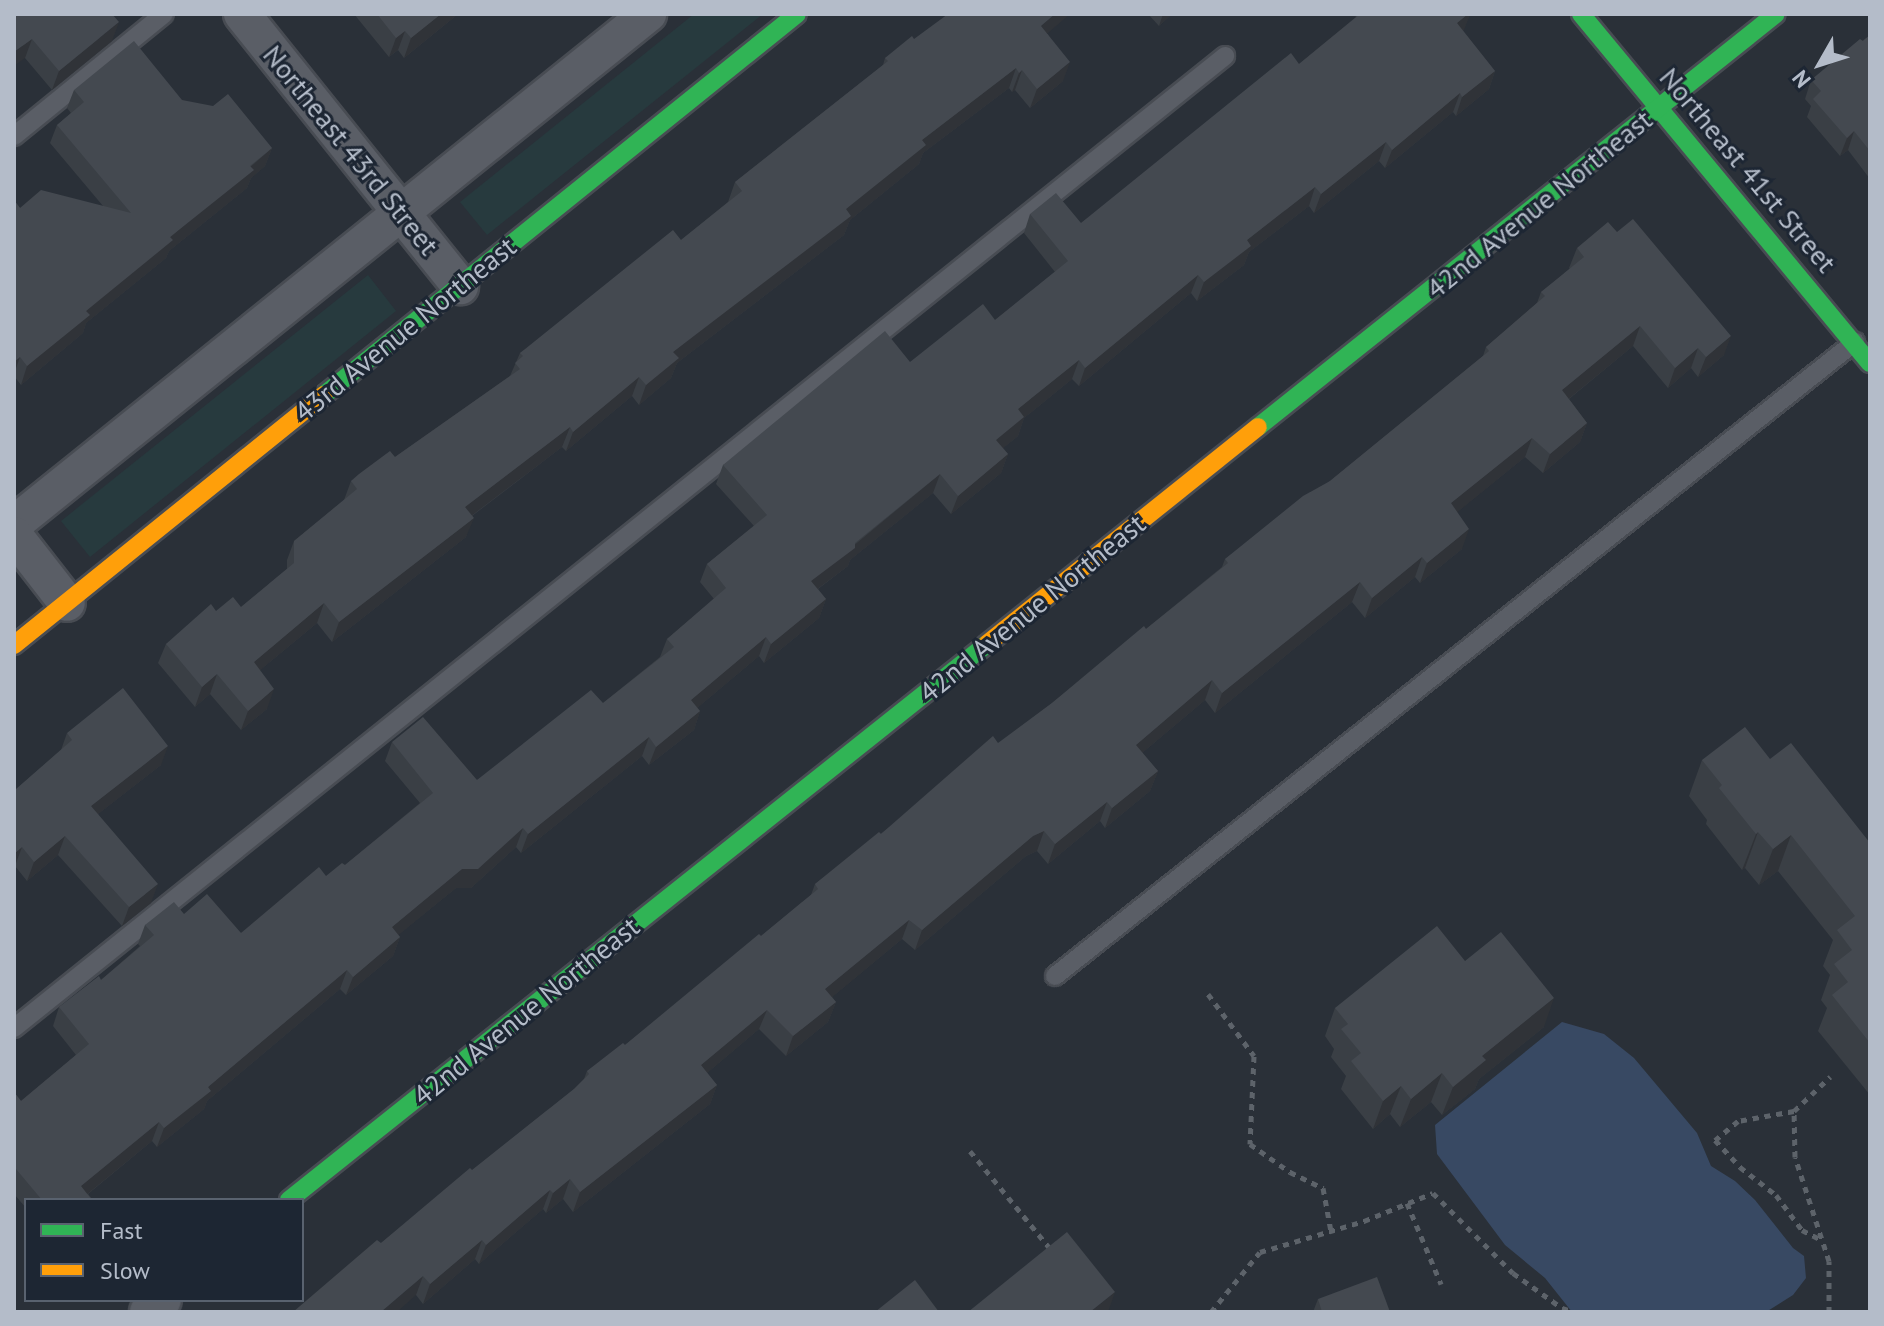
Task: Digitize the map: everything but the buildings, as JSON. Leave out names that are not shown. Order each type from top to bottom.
[{"type":"street","name":"Northeast 43rd Street","points":[[242,14],[460,286]]},
{"type":"street","points":[[14,524],[648,14]]},
{"type":"street","name":"43rd Avenue Northeast","points":[[14,645],[797,14]]},
{"type":"street","name":"Northeast 41st Street","points":[[1581,14],[1870,363]]},
{"type":"street","name":"42nd Avenue Northeast","points":[[292,1198],[1776,14]]},
{"type":"street","points":[[14,535],[67,603]]},
{"type":"lane","points":[[14,136],[164,14]]},
{"type":"lane","points":[[14,1028],[1225,56]]},
{"type":"lane","points":[[1055,976],[1870,330]]},
{"type":"path","points":[[1208,994],[1254,1056],[1250,1144],[1290,1172],[1323,1188],[1331,1231]]},
{"type":"path","points":[[1822,1240],[1802,1230],[1776,1195],[1740,1167],[1715,1140],[1738,1121],[1794,1111],[1830,1077]]},
{"type":"path","points":[[1794,1111],[1795,1157],[1829,1261],[1829,1312]]},
{"type":"path","points":[[970,1151],[1061,1262]]},
{"type":"path","points":[[1211,1312],[1260,1252],[1331,1231],[1433,1193],[1513,1273],[1562,1308],[1574,1312]]},
{"type":"path","points":[[1407,1203],[1441,1284]]},
{"type":"green space","points":[[694,14],[763,14],[487,235],[460,202]]},
{"type":"green space","points":[[368,275],[396,311],[90,557],[61,521]]},
{"type":"water","points":[[1562,1022],[1604,1034],[1634,1058],[1697,1133],[1711,1166],[1735,1181],[1755,1200],[1793,1248],[1804,1256],[1806,1278],[1793,1295],[1766,1312],[1572,1312],[1545,1278],[1505,1245],[1437,1154],[1435,1125]]},
{"type":"traffic: fast","points":[[324,395],[797,14]]},
{"type":"traffic: fast","points":[[1581,14],[1870,363]]},
{"type":"traffic: fast","points":[[1258,427],[1776,14]]},
{"type":"traffic: fast","points":[[292,1198],[987,644]]},
{"type":"traffic: slow","points":[[14,645],[324,395]]},
{"type":"traffic: slow","points":[[987,644],[1258,427]]}]
